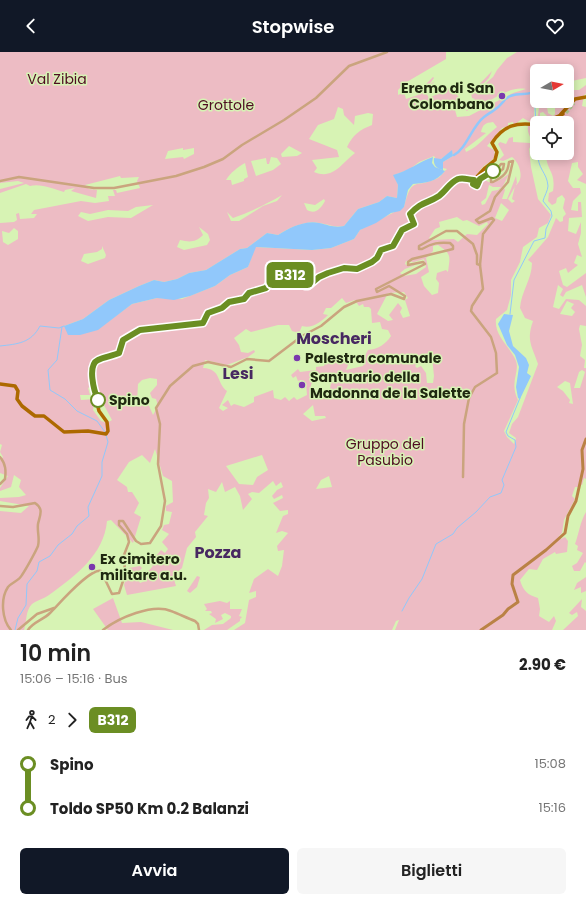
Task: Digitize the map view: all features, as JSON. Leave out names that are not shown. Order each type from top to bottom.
[{"type":"main road","points":[[561,114],[575,99],[586,97]]},
{"type":"main road","points":[[574,103],[579,98]]},
{"type":"main road","points":[[557,116],[566,113]]},
{"type":"main road","points":[[0,384],[14,386],[18,391],[17,399],[22,406],[35,416],[44,416],[64,432],[88,431],[106,434],[107,422],[99,411],[92,383],[93,365],[97,360],[119,353],[123,340],[137,331],[156,327],[168,328],[203,323],[208,313],[222,308],[229,302],[244,299],[249,293],[266,288],[271,282],[271,276],[273,273],[294,276],[305,286],[308,286],[319,277],[328,273],[344,268],[357,269],[365,266],[375,260],[381,250],[393,246],[402,230],[414,224],[410,214],[418,205],[440,195],[450,184],[458,180],[465,178],[474,180],[495,160],[497,152],[492,144],[501,131],[512,128],[518,124],[530,124]]},
{"type":"main road","points":[[481,630],[504,615],[508,609],[518,602],[512,584],[513,575],[546,550],[565,533],[568,516],[576,501],[583,469],[582,450],[586,439]]},
{"type":"street","points":[[0,181],[19,177],[94,188],[114,188],[176,176],[204,167],[223,159],[242,145],[284,120],[316,98],[349,66],[387,52]]},
{"type":"street","points":[[463,477],[464,424],[469,398],[475,387],[497,374],[498,364],[491,337],[471,311],[472,306],[483,289],[480,265],[483,234],[494,220],[493,218],[488,219],[479,223],[476,220],[490,211],[495,197],[508,182],[513,161],[509,162],[508,170],[505,174],[495,181],[491,182],[491,178],[503,169],[505,165],[503,163],[483,176],[477,186],[473,184],[474,180]]},
{"type":"street","points":[[28,630],[94,571],[98,570],[104,574],[112,594],[119,593],[125,575],[124,555],[128,542],[127,534],[119,525],[119,521],[123,521],[136,541],[141,544],[150,543],[159,530],[165,501],[158,464],[160,424],[156,408],[170,386],[188,369],[205,362],[230,366],[247,360],[268,361],[302,336],[320,326],[344,307],[356,302],[392,294],[404,299],[405,296],[389,286],[378,292],[376,288],[425,264],[422,262],[408,265],[408,262],[412,259],[453,249],[453,246],[450,243],[438,242],[429,244],[422,249],[419,249],[419,246],[446,231],[457,231],[470,240],[475,248],[477,264],[480,265]]},
{"type":"street","points":[[0,457],[5,465],[5,479],[0,484]]},
{"type":"street","points":[[0,506],[12,507],[35,503],[39,505],[41,513],[38,522],[39,540],[37,547],[22,576],[8,588],[4,599],[3,614],[5,624],[11,630]]},
{"type":"street","points":[[103,630],[120,619],[156,609],[171,611],[195,621],[198,624],[199,630]]},
{"type":"street","points":[[18,630],[37,614],[48,612]]},
{"type":"green space","points":[[0,52],[446,52],[446,59],[405,83],[398,90],[398,95],[404,92],[406,99],[418,95],[418,92],[433,77],[434,78],[429,85],[435,81],[425,91],[429,98],[452,87],[451,89],[459,92],[457,95],[463,102],[458,110],[455,110],[457,117],[469,116],[513,93],[526,89],[511,90],[473,109],[465,111],[476,104],[472,102],[467,104],[475,99],[472,98],[471,93],[492,71],[489,78],[475,93],[493,77],[507,58],[517,52],[586,52],[586,78],[574,81],[574,64],[530,64],[530,108],[534,108],[534,116],[530,116],[530,122],[523,118],[514,125],[513,122],[508,123],[508,126],[502,128],[487,146],[494,150],[495,154],[493,159],[481,169],[470,185],[474,190],[478,189],[484,179],[493,182],[500,180],[509,174],[503,186],[505,190],[502,199],[507,199],[516,176],[516,185],[521,176],[519,167],[512,157],[503,161],[499,160],[504,155],[498,144],[500,142],[506,144],[509,138],[513,137],[513,142],[530,143],[529,149],[531,167],[538,199],[551,215],[548,223],[539,228],[537,237],[523,247],[520,262],[511,280],[511,295],[507,310],[496,319],[497,331],[517,365],[514,388],[518,400],[504,431],[507,437],[514,444],[516,438],[509,433],[512,424],[518,417],[538,364],[530,339],[533,321],[525,318],[520,308],[522,296],[532,269],[532,263],[528,260],[548,237],[556,218],[560,222],[563,221],[563,217],[566,214],[563,208],[565,199],[562,195],[557,198],[556,203],[552,205],[548,201],[549,193],[553,191],[554,184],[547,160],[574,160],[574,116],[553,116],[555,114],[555,108],[574,108],[574,90],[579,90],[586,85],[586,94],[584,95],[582,106],[586,107],[586,184],[577,180],[583,174],[578,167],[578,162],[572,163],[568,181],[573,188],[580,188],[581,193],[573,201],[571,210],[578,211],[578,202],[581,202],[582,217],[569,218],[568,231],[576,234],[581,222],[581,233],[578,244],[582,257],[577,255],[574,263],[578,265],[568,273],[566,268],[559,271],[563,285],[567,287],[586,273],[586,297],[582,285],[566,292],[563,297],[560,295],[563,289],[558,285],[553,307],[559,309],[566,299],[579,300],[586,306],[586,326],[580,325],[579,329],[582,345],[580,356],[585,360],[584,368],[586,368],[586,479],[584,478],[582,485],[579,484],[578,487],[575,487],[572,496],[575,499],[564,520],[562,533],[559,536],[561,539],[565,537],[568,541],[567,552],[556,554],[555,552],[543,559],[537,570],[529,569],[520,580],[526,592],[538,598],[540,609],[539,616],[549,622],[554,616],[556,621],[552,630],[395,630],[399,620],[396,621],[392,630],[234,630],[245,623],[249,600],[256,597],[256,591],[249,593],[254,579],[268,569],[278,576],[282,566],[284,550],[278,551],[277,546],[288,533],[282,531],[276,533],[283,516],[288,514],[288,510],[280,511],[273,503],[283,498],[282,495],[274,499],[272,496],[277,490],[283,487],[281,482],[276,486],[273,481],[259,493],[252,492],[248,494],[252,499],[243,510],[240,496],[235,487],[225,492],[222,482],[216,492],[208,489],[209,498],[206,503],[204,515],[208,516],[195,532],[196,537],[187,548],[182,568],[173,576],[176,586],[127,595],[124,585],[129,568],[140,566],[142,568],[136,575],[140,583],[145,581],[143,577],[153,566],[150,563],[161,550],[165,553],[168,549],[162,542],[169,534],[162,530],[164,525],[169,524],[172,512],[166,511],[166,506],[173,502],[172,481],[163,476],[155,449],[150,463],[142,455],[129,462],[117,480],[127,487],[128,492],[132,492],[139,503],[134,513],[141,517],[133,543],[111,520],[107,521],[105,533],[100,544],[87,564],[69,580],[47,596],[32,604],[27,613],[24,630],[0,630],[0,511],[21,513],[29,506],[0,501],[0,498],[26,495],[19,487],[21,480],[14,475],[11,487],[0,491],[0,488],[8,476],[0,473],[0,460],[3,457],[0,452],[2,445],[0,444],[0,223],[14,222],[17,220],[16,214],[19,213],[20,219],[34,218],[37,214],[31,214],[34,210],[81,201],[95,203],[109,201],[108,196],[115,196],[113,190],[116,190],[117,193],[140,188],[137,181],[139,177],[121,178],[120,176],[85,185],[89,189],[97,190],[96,198],[71,191],[75,188],[65,190],[64,192],[43,186],[30,186],[26,184],[0,193],[0,189],[24,183],[18,181],[0,183]],"holes":[[[338,107],[343,109],[344,115],[354,125],[355,116],[368,113],[373,114],[372,125],[357,133],[347,147],[355,153],[332,172],[326,174],[314,172],[317,168],[312,160],[339,157],[337,150],[309,139],[318,125],[334,119]],[[493,122],[497,127],[479,144],[466,152],[465,149],[486,133],[481,132],[485,124]],[[289,146],[302,153],[297,156],[282,157],[281,154]],[[183,148],[183,150],[194,148],[194,154],[184,159],[183,157],[165,159],[168,151]],[[452,151],[453,156],[443,162],[443,168],[447,169],[441,176],[412,186],[404,207],[360,230],[354,239],[331,248],[312,250],[255,247],[248,267],[230,275],[215,286],[182,299],[157,298],[132,304],[97,330],[64,326],[83,319],[109,300],[154,280],[164,282],[177,279],[189,273],[206,270],[240,249],[247,248],[267,233],[278,235],[292,227],[314,222],[337,227],[344,226],[358,209],[379,202],[387,196],[397,198],[398,185],[394,175],[410,169],[419,162],[434,156],[436,159],[441,159]],[[271,157],[277,158],[281,164],[273,170],[256,176],[251,161],[266,158],[267,164],[269,164]],[[245,163],[248,177],[244,179],[244,181],[232,185],[231,180],[226,180],[234,170]],[[489,185],[493,187],[501,187],[498,190],[492,191],[485,204],[482,205],[481,202],[486,198]],[[515,187],[512,199],[515,201],[512,203],[508,199]],[[282,195],[277,201],[263,206],[239,221],[231,221],[227,212],[233,218],[270,202]],[[324,199],[325,201],[316,211],[313,212],[307,210],[304,203],[315,205]],[[501,203],[509,210],[502,221],[495,218]],[[153,205],[131,218],[108,217],[88,221],[78,216],[81,212],[90,214],[108,210],[128,211],[136,207]],[[457,217],[463,221],[467,220],[479,226],[487,222],[488,224],[477,235],[467,234],[458,242],[454,239],[433,240],[429,238],[435,229],[440,227],[439,222]],[[199,227],[208,234],[210,240],[207,245],[184,250],[177,247],[180,240],[195,241],[203,235]],[[14,228],[18,231],[18,239],[8,245],[3,242],[2,231],[9,233]],[[438,245],[446,251],[449,256],[448,272],[446,270],[437,273],[436,279],[439,283],[438,293],[432,295],[424,286],[421,277],[429,272],[426,258],[433,251],[433,246]],[[102,246],[106,255],[105,258],[88,264],[81,261],[84,254],[97,252],[102,249]],[[424,259],[426,267],[416,274],[404,276],[400,273],[405,269],[418,264],[408,266],[405,264],[406,261],[414,262]],[[404,292],[408,298],[405,300],[410,316],[403,318],[400,312],[402,308],[398,303],[389,315],[393,320],[388,321],[377,314],[388,293]],[[342,298],[346,303],[355,300],[359,306],[363,304],[364,307],[369,307],[371,309],[372,323],[380,322],[382,329],[388,330],[391,336],[381,346],[368,350],[363,359],[365,361],[363,366],[346,370],[349,363],[343,358],[326,359],[324,366],[316,367],[316,370],[300,372],[298,369],[291,375],[293,378],[296,376],[298,381],[301,380],[306,383],[307,395],[297,400],[294,397],[289,401],[285,397],[281,400],[274,398],[273,390],[254,397],[254,402],[244,407],[234,404],[231,406],[228,400],[222,405],[228,408],[223,411],[219,408],[227,391],[213,371],[203,368],[205,360],[227,365],[248,357],[255,352],[254,350],[248,353],[241,352],[239,345],[234,338],[246,329],[251,332],[278,325],[289,325],[292,331],[299,333],[302,326],[313,326],[328,315],[323,314],[326,308],[331,308]],[[567,301],[574,304],[571,308],[575,312],[572,316],[560,314]],[[432,357],[434,376],[433,383],[427,383],[426,373],[421,366],[417,368],[415,366],[418,363],[417,358]],[[582,370],[585,372],[580,388],[574,388],[579,372]],[[331,375],[327,383],[331,383],[329,394],[311,392],[311,385],[314,379]],[[150,378],[157,379],[157,385],[150,393],[152,398],[156,399],[158,406],[153,415],[146,399],[142,398],[140,404],[137,402],[138,384],[142,380]],[[565,381],[570,383],[573,404],[569,403],[570,400],[563,391],[557,387]],[[93,385],[112,420],[107,423],[101,421],[93,410],[95,399],[81,400],[80,395],[90,395],[88,388]],[[313,405],[315,416],[325,416],[326,418],[312,421],[303,414]],[[262,455],[268,470],[257,477],[253,485],[239,484],[226,466]],[[329,476],[332,487],[316,489],[321,480]]]},
{"type":"green space","points":[[539,108],[547,108],[548,113],[553,116],[547,116],[543,112],[540,113],[540,116],[538,116]]},
{"type":"green space","points":[[530,122],[530,137],[528,133]]},
{"type":"green space","points":[[586,512],[586,563],[585,562],[580,571],[574,571],[572,566],[577,563],[583,553],[577,550],[578,546],[575,544]]},
{"type":"green space","points":[[197,576],[200,577],[197,587],[190,593],[187,591]]},
{"type":"green space","points":[[586,577],[586,591],[581,593],[581,587],[574,590],[577,583]]},
{"type":"green space","points":[[113,598],[122,623],[141,622],[173,630],[108,630],[93,609]]},
{"type":"green space","points":[[582,599],[581,607],[586,611],[586,630],[563,630],[578,616],[577,612],[572,615],[569,613]]},
{"type":"green space","points":[[220,601],[227,603],[230,601],[230,609],[242,609],[239,616],[242,617],[240,621],[227,630],[204,630],[212,625],[223,624],[231,618],[231,616],[225,613],[221,615],[223,619],[215,623],[216,619],[209,614],[212,613],[211,611],[205,611],[207,609],[204,604]]},
{"type":"water","points":[[452,150],[453,156],[443,162],[443,170],[437,167],[434,162],[434,158],[441,159]]},
{"type":"water","points":[[433,157],[432,163],[435,167],[445,171],[442,175],[430,181],[413,184],[408,190],[404,207],[400,211],[391,213],[376,223],[360,230],[354,239],[331,248],[312,250],[256,247],[248,267],[230,275],[215,286],[190,296],[174,300],[157,298],[132,304],[98,330],[80,335],[68,335],[64,326],[83,319],[109,300],[154,280],[164,282],[177,279],[189,273],[206,270],[240,249],[247,248],[267,233],[278,235],[292,227],[314,222],[340,227],[344,226],[358,209],[379,202],[387,196],[397,198],[398,185],[393,175]]},
{"type":"water","points":[[504,314],[513,315],[509,331],[513,346],[526,358],[529,365],[527,373],[531,376],[520,399],[518,398],[516,387],[519,367],[515,355],[507,345],[498,324]]},
{"type":"waterway","points":[[454,155],[459,152],[480,121],[498,107],[506,98],[515,95],[530,94]]},
{"type":"waterway","points":[[535,108],[536,116]]},
{"type":"waterway","points":[[510,314],[514,280],[534,241],[545,238],[546,229],[552,216],[551,211],[543,201],[548,186],[546,177],[540,167],[538,160]]},
{"type":"waterway","points":[[0,346],[23,342],[32,336],[40,326],[59,328],[64,326]]},
{"type":"waterway","points":[[62,327],[57,360],[48,370],[50,390],[65,399],[77,411],[97,421],[105,432]]},
{"type":"waterway","points":[[402,611],[422,579],[436,544],[453,534],[457,528],[476,512],[490,497],[501,493],[504,485],[502,480],[516,447],[515,440],[508,436],[506,432],[520,398]]},
{"type":"waterway","points":[[15,630],[18,618],[26,605],[27,584],[37,571],[39,562],[50,556],[58,545],[72,534],[77,526],[89,516],[88,507],[102,476],[102,462],[108,442],[106,435]]},
{"type":"tunnel","points":[[566,113],[570,108]]},
{"type":"bus line","name":"B312","points":[[98,400],[92,383],[93,365],[97,360],[119,353],[123,340],[137,331],[144,328],[168,328],[203,323],[208,313],[222,308],[229,302],[244,299],[249,293],[266,288],[271,282],[271,274],[273,273],[294,276],[305,286],[308,286],[314,283],[323,274],[335,272],[344,268],[355,270],[365,266],[375,260],[381,250],[393,246],[400,231],[412,227],[415,222],[411,218],[410,214],[418,205],[440,195],[450,184],[461,178],[474,180],[473,184],[477,186],[483,176],[493,171]]},
{"type":"place","name":"Eremo di San Colombano","points":[[502,96]]},
{"type":"place","name":"Palestra comunale","points":[[297,358]]},
{"type":"place","name":"Santuario della Madonna de la Salette","points":[[302,385]]},
{"type":"place","name":"Spino","points":[[98,400]]},
{"type":"place","name":"Ex cimitero militare a.u.","points":[[92,567]]},
{"type":"district","name":"Moscheri","points":[[334,338]]},
{"type":"district","name":"Lesi","points":[[238,373]]},
{"type":"district","name":"Pozza","points":[[218,552]]},
{"type":"park label","name":"Val Zibia","points":[[57,79]]},
{"type":"park label","name":"Grottole","points":[[226,105]]},
{"type":"park label","name":"Gruppo del Pasubio","points":[[385,452]]}]
